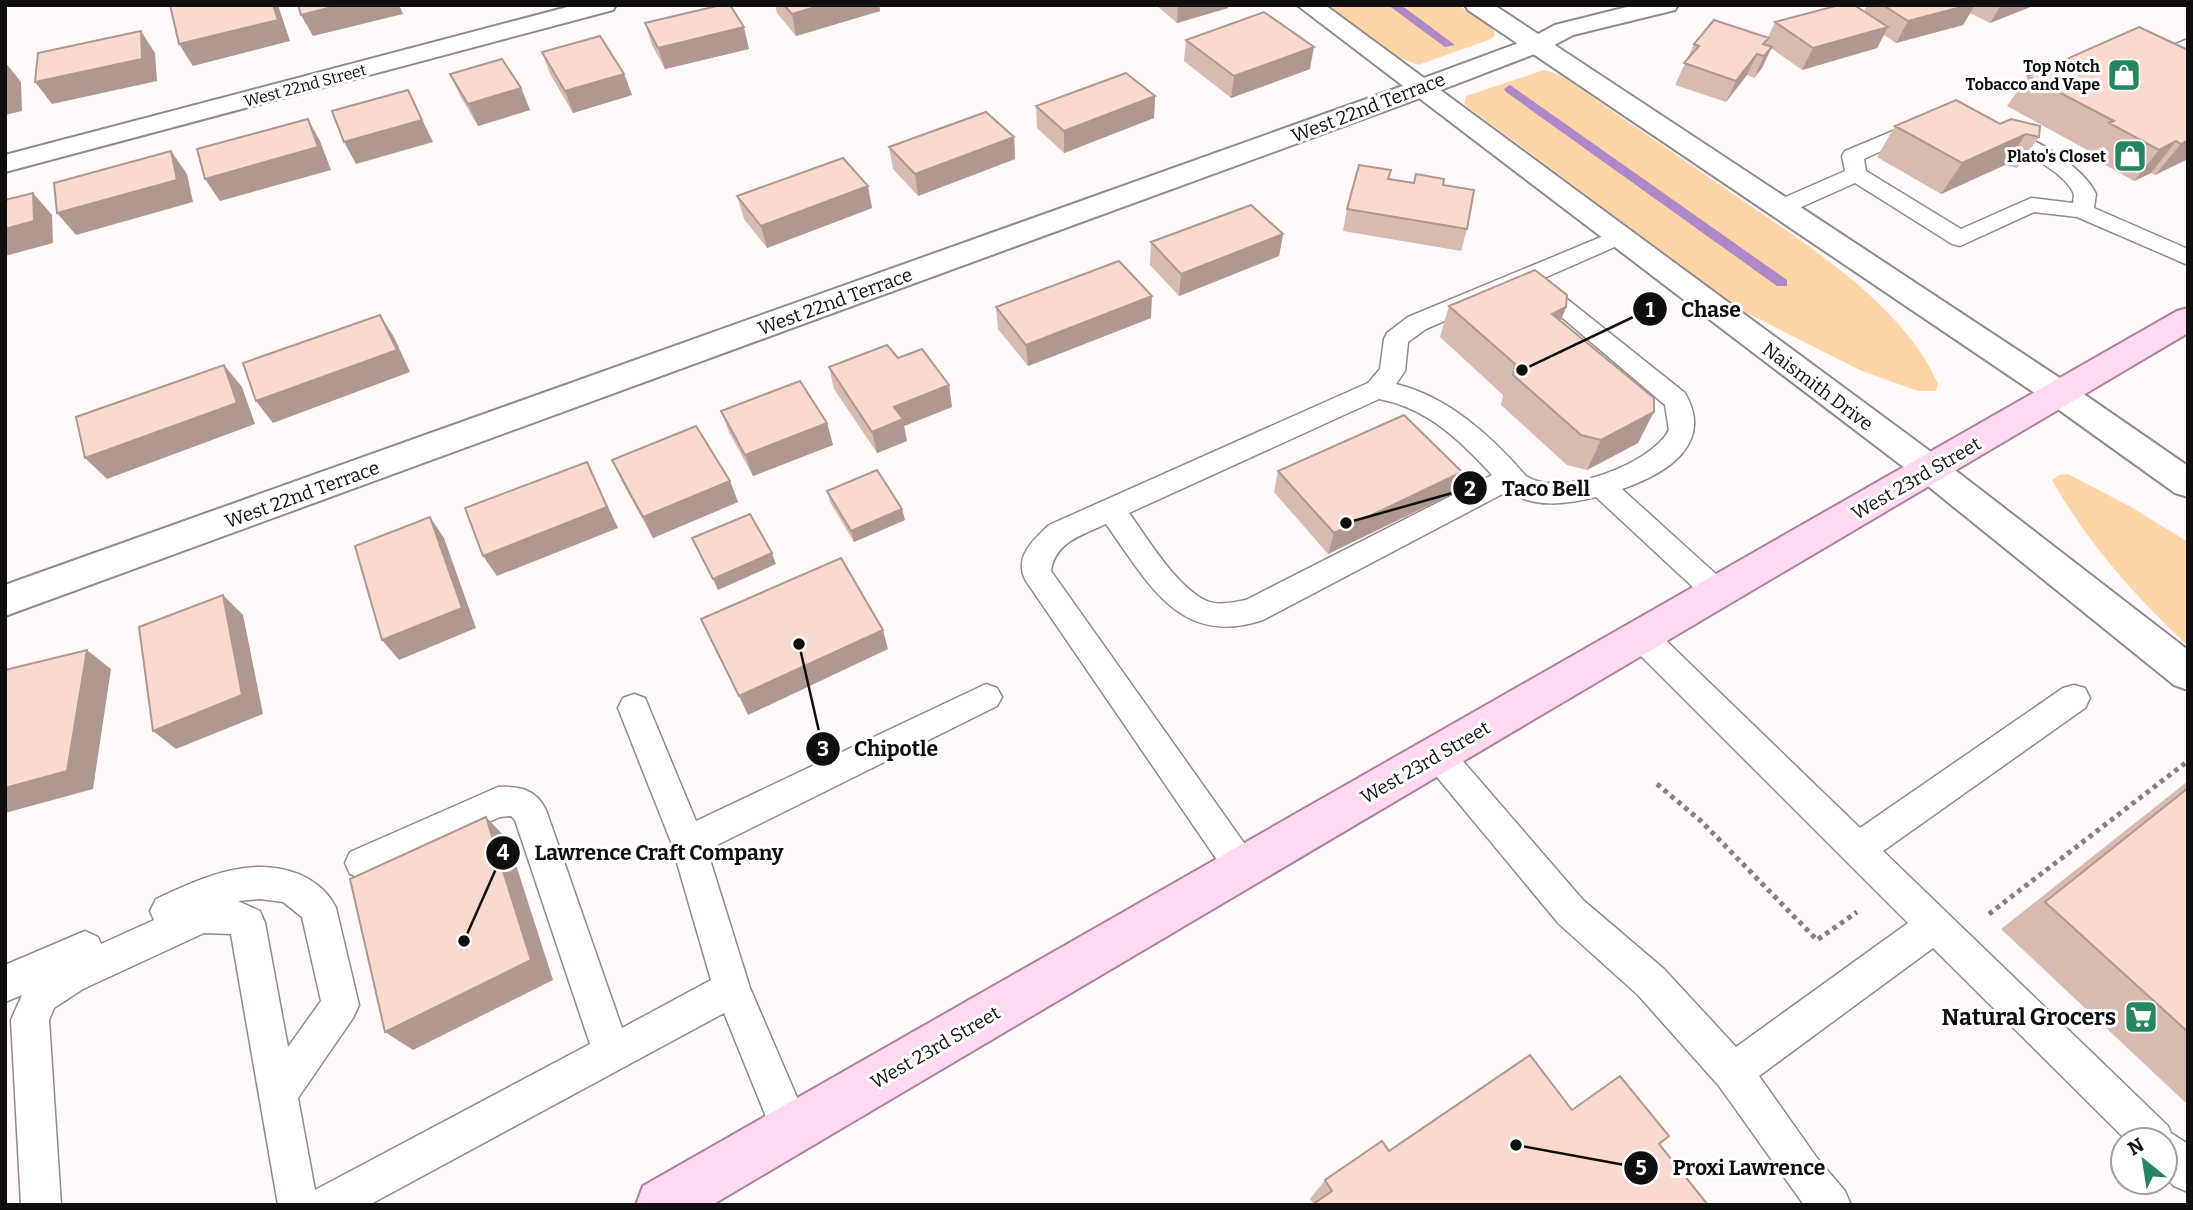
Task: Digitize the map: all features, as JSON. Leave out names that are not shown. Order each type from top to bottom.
[{"type":"main road","name":"West 23rd Street","points":[[662,1205],[2188,319]]},
{"type":"street","name":"West 22nd Street","points":[[5,164],[604,5]]},
{"type":"street","name":"Naismith Drive","points":[[1308,5],[1930,470],[2188,673]]},
{"type":"street","points":[[1477,5],[2060,394],[2188,484]]},
{"type":"street","name":"West 22nd Terrace","points":[[5,601],[1536,45],[1564,30],[1666,5]]},
{"type":"lane","points":[[2188,45],[2152,57],[2188,70]]},
{"type":"lane","points":[[1944,115],[1853,156],[1856,174],[1960,239],[2031,205],[2082,211],[2188,258]]},
{"type":"lane","points":[[1978,122],[2066,171],[2080,183],[2085,196],[2082,211]]},
{"type":"lane","points":[[1780,208],[1856,174]]},
{"type":"lane","points":[[1242,868],[1036,573],[1039,552],[1059,533],[1377,389],[1392,371],[1396,340],[1417,323],[1618,237]]},
{"type":"lane","points":[[1377,389],[1405,393],[1435,406],[1524,488],[1558,495],[1602,487],[1661,457],[1681,439],[1685,421],[1675,400],[1526,277]]},
{"type":"lane","points":[[1110,509],[1181,600],[1201,612],[1230,616],[1252,611],[1512,477]]},
{"type":"lane","points":[[1602,487],[1718,593]]},
{"type":"lane","points":[[1642,637],[1860,848],[1933,926],[2140,1126]]},
{"type":"lane","points":[[688,842],[986,697]]},
{"type":"lane","points":[[1860,848],[2074,698]]},
{"type":"lane","points":[[634,708],[688,842],[733,989],[791,1130]]},
{"type":"lane","points":[[1438,755],[1571,912],[1651,982],[1733,1072],[1803,1172],[1831,1205]]},
{"type":"lane","points":[[362,863],[498,802],[516,801],[529,810],[612,1054]]},
{"type":"lane","points":[[5,984],[224,886],[258,883],[290,888],[318,908],[340,1005],[278,1094]]},
{"type":"lane","points":[[41,1205],[30,1020],[41,995],[70,976],[202,916],[229,915],[247,923],[298,1205]]},
{"type":"lane","points":[[1733,1072],[1933,926]]},
{"type":"lane","points":[[328,1205],[733,989]]},
{"type":"path","points":[[1985,917],[2188,761]]},
{"type":"path","points":[[1657,785],[1701,821],[1817,940],[1859,910]]},
{"type":"shaded area","points":[[1328,5],[1458,5],[1493,29],[1495,35],[1491,39],[1418,65],[1400,58]]},
{"type":"shaded area","points":[[1544,70],[1560,75],[1782,227],[1844,274],[1900,326],[1922,354],[1938,384],[1936,391],[1918,391],[1862,371],[1743,311],[1464,104],[1466,96]]},
{"type":"shaded area","points":[[2068,474],[2131,507],[2188,542],[2188,646],[2131,588],[2081,526],[2052,480],[2059,475]]},
{"type":"building","points":[[170,5],[273,5],[278,20],[179,44]]},
{"type":"building","points":[[298,5],[340,5],[301,15]]},
{"type":"building","points":[[730,5],[744,27],[658,48],[645,23]]},
{"type":"building","points":[[784,5],[822,5],[792,14]]},
{"type":"building","points":[[1839,5],[1854,5],[1888,27],[1813,48],[1775,22]]},
{"type":"building","points":[[1883,5],[1969,5],[1908,21]]},
{"type":"building","points":[[1264,12],[1314,47],[1234,76],[1186,40]]},
{"type":"building","points":[[1714,20],[1769,38],[1763,44],[1772,47],[1764,56],[1757,54],[1736,81],[1684,63],[1699,46],[1694,44]]},
{"type":"building","points":[[2139,27],[2188,50],[2188,140],[2181,144],[2176,141],[2159,150],[2109,123],[2114,121],[2028,76]]},
{"type":"building","points":[[141,31],[142,59],[35,82],[38,53]]},
{"type":"building","points":[[600,36],[624,74],[565,91],[542,52]]},
{"type":"building","points":[[502,59],[521,88],[468,104],[450,74]]},
{"type":"building","points":[[1126,73],[1155,96],[1064,131],[1036,106]]},
{"type":"building","points":[[408,90],[422,120],[344,142],[332,111]]},
{"type":"building","points":[[1956,100],[2000,124],[2011,119],[2040,126],[2039,137],[2026,134],[1962,163],[1895,126]]},
{"type":"building","points":[[986,112],[1014,137],[915,174],[889,147]]},
{"type":"building","points":[[308,119],[318,147],[205,179],[197,149]]},
{"type":"building","points":[[171,151],[177,180],[57,213],[54,183]]},
{"type":"building","points":[[843,158],[868,186],[761,226],[737,196]]},
{"type":"building","points":[[1359,165],[1391,170],[1388,179],[1414,183],[1416,174],[1444,179],[1443,185],[1474,190],[1467,229],[1347,209]]},
{"type":"building","points":[[33,193],[34,221],[5,229],[5,200]]},
{"type":"building","points":[[1251,205],[1283,234],[1181,274],[1151,242]]},
{"type":"building","points":[[1119,261],[1152,296],[1026,345],[996,307]]},
{"type":"building","points":[[1535,270],[1567,295],[1566,307],[1552,314],[1654,398],[1654,412],[1601,440],[1581,435],[1513,375],[1515,364],[1449,306]]},
{"type":"building","points":[[380,315],[397,350],[256,401],[243,363]]},
{"type":"building","points":[[887,345],[898,358],[922,349],[949,385],[894,407],[903,419],[872,432],[829,367]]},
{"type":"building","points":[[224,365],[237,403],[85,458],[76,417]]},
{"type":"building","points":[[800,381],[827,423],[745,455],[721,411]]},
{"type":"building","points":[[1404,415],[1462,472],[1334,533],[1278,471]]},
{"type":"building","points":[[696,426],[730,481],[643,517],[612,460]]},
{"type":"building","points":[[587,462],[607,507],[483,556],[465,508]]},
{"type":"building","points":[[877,470],[902,509],[851,531],[827,491]]},
{"type":"building","points":[[750,514],[772,553],[713,579],[692,538]]},
{"type":"building","points":[[430,517],[462,608],[382,640],[355,546]]},
{"type":"building","points":[[841,558],[883,630],[739,696],[701,619]]},
{"type":"building","points":[[223,595],[242,695],[153,731],[139,627]]},
{"type":"building","points":[[87,650],[67,771],[5,788],[5,670]]},
{"type":"building","points":[[2188,788],[2188,1032],[2045,902]]},
{"type":"building","points":[[486,817],[531,960],[385,1032],[350,879]]},
{"type":"building","points":[[1530,1055],[1572,1110],[1620,1076],[1669,1136],[1659,1144],[1708,1205],[1312,1205],[1332,1191],[1325,1180],[1382,1141],[1389,1151]]},
{"type":"waterway","points":[[1393,5],[1449,45]]},
{"type":"waterway","points":[[1510,89],[1782,283]]},
{"type":"place","name":"Top Notch Tobacco and Vape","points":[[2124,75]]},
{"type":"place","name":"Plato's Closet","points":[[2130,156]]},
{"type":"place","name":"Chase","points":[[1522,370]]},
{"type":"place","name":"Taco Bell","points":[[1346,523]]},
{"type":"place","name":"Chipotle","points":[[799,644]]},
{"type":"place","name":"Lawrence Craft Company","points":[[464,941]]},
{"type":"place","name":"Natural Grocers","points":[[2141,1017]]},
{"type":"place","name":"Proxi Lawrence","points":[[1516,1145]]}]
